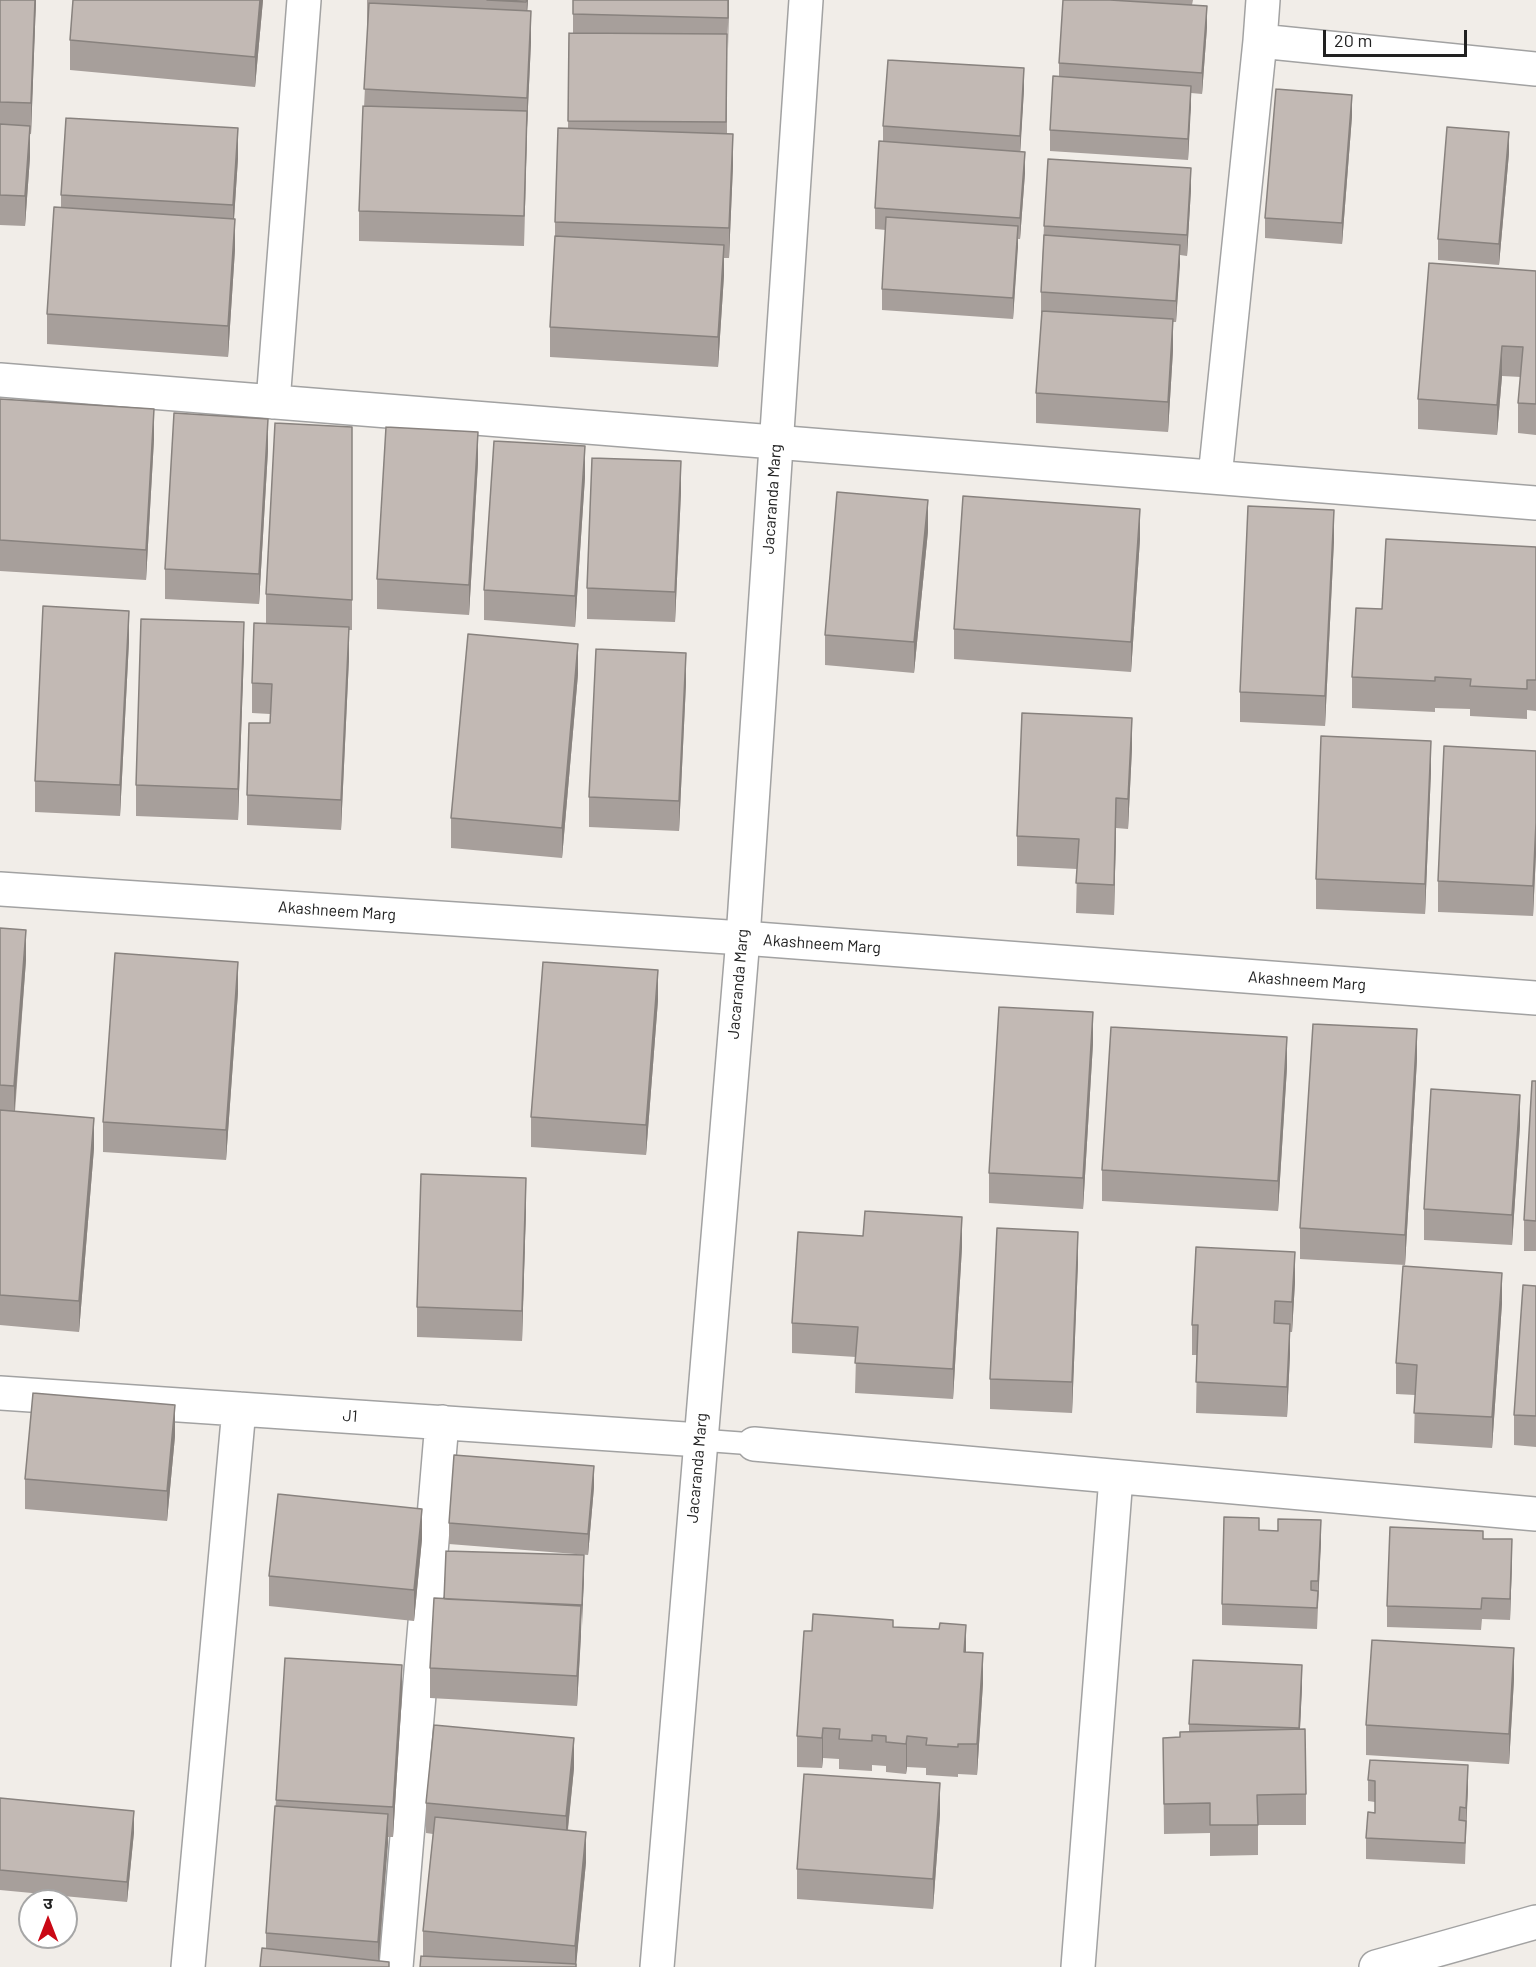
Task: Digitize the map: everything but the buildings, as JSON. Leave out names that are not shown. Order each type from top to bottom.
[{"type":"street","points":[[273,402],[304,0]]},
{"type":"street","name":"Jacaranda Marg","points":[[657,1967],[742,938],[806,0]]},
{"type":"street","points":[[1215,477],[1263,0]]},
{"type":"street","points":[[1260,41],[1536,69]]},
{"type":"street","points":[[0,380],[1536,503]]},
{"type":"street","name":"Akashneem Marg","points":[[0,889],[742,938],[1536,998]]},
{"type":"street","name":"J1","points":[[0,1393],[700,1440]]},
{"type":"street","points":[[188,1967],[239,1409]]},
{"type":"street","points":[[396,1967],[442,1422]]},
{"type":"street","points":[[754,1444],[1536,1514]]},
{"type":"street","points":[[1078,1967],[1116,1477]]},
{"type":"street","points":[[1376,1967],[1536,1923]]},
{"type":"lane","points":[[700,1440],[754,1444]]}]
